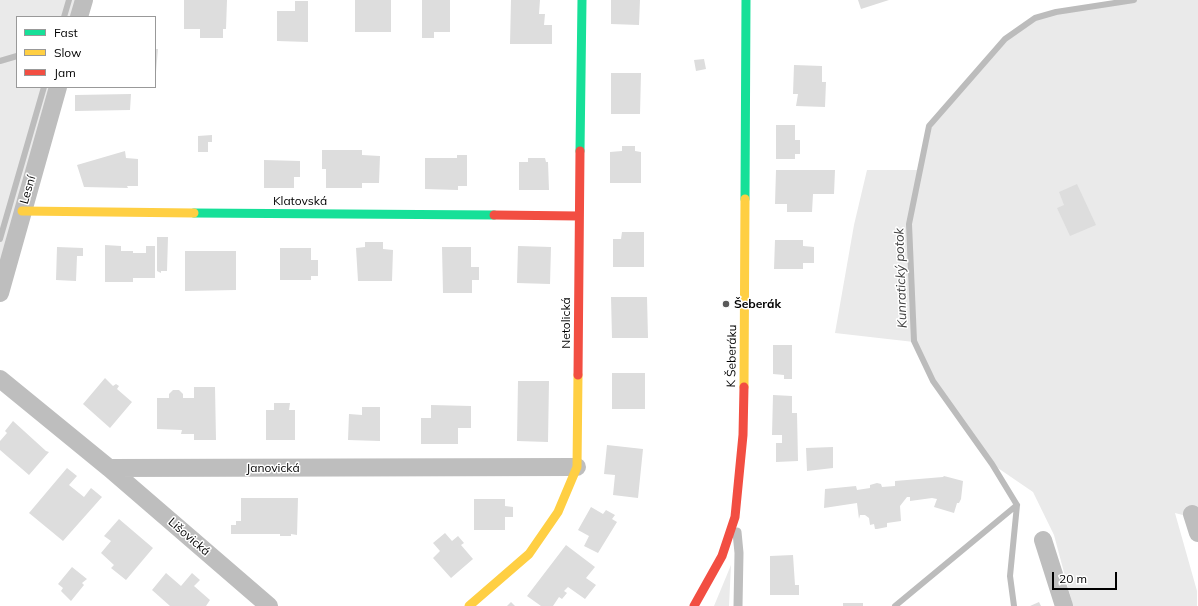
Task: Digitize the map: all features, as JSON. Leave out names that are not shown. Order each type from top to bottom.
[{"type":"street","points":[[79,16],[84,0]]},
{"type":"street","name":"Netolická","points":[[469,606],[529,554],[558,512],[577,467],[582,0]]},
{"type":"street","name":"K Šeberáku","points":[[694,606],[722,556],[735,517],[738,498],[743,427],[746,0]]},
{"type":"street","name":"Lesní","points":[[0,293],[58,88]]},
{"type":"street","name":"Klatovská","points":[[22,211],[579,216]]},
{"type":"street","points":[[0,379],[109,468]]},
{"type":"street","name":"Janovická","points":[[109,468],[577,467]]},
{"type":"street","name":"Lišovická","points":[[109,468],[269,606]]},
{"type":"street","points":[[1192,514],[1198,533]]},
{"type":"street","points":[[1043,540],[1064,606]]},
{"type":"lane","points":[[735,517],[739,553],[738,606]]},
{"type":"shaded area","points":[[0,0],[84,0],[79,16],[16,16],[16,88],[58,88],[0,293]]},
{"type":"shaded area","points":[[1129,0],[1198,0],[1198,519],[1175,513],[1197,591],[1197,606],[1073,606],[1054,535],[1033,492],[992,464],[933,381],[914,342],[835,333],[854,225],[867,170],[920,170],[928,132],[967,82],[1005,39],[1035,19]]},
{"type":"shaded area","points":[[731,565],[729,606],[714,606]]},
{"type":"building","points":[[184,0],[227,0],[226,29],[223,29],[223,38],[200,38],[200,29],[184,29]]},
{"type":"building","points":[[355,0],[391,0],[391,32],[355,32]]},
{"type":"building","points":[[422,0],[450,0],[450,32],[434,32],[434,38],[422,38]]},
{"type":"building","points":[[511,0],[540,0],[539,14],[545,14],[544,25],[552,25],[552,44],[510,44]]},
{"type":"building","points":[[611,0],[640,0],[639,25],[611,24]]},
{"type":"building","points":[[858,0],[889,0],[861,9]]},
{"type":"building","points":[[295,1],[308,1],[308,42],[277,41],[277,11],[295,11]]},
{"type":"building","points":[[156,49],[158,49],[156,72]]},
{"type":"building","points":[[704,59],[706,69],[696,71],[694,60]]},
{"type":"building","points":[[794,65],[822,66],[822,82],[826,82],[825,107],[796,106],[798,94],[793,94]]},
{"type":"building","points":[[611,73],[641,73],[640,114],[611,114]]},
{"type":"building","points":[[131,94],[130,110],[75,111],[75,95]]},
{"type":"building","points":[[776,125],[795,125],[795,140],[800,140],[800,154],[795,154],[795,159],[776,159]]},
{"type":"building","points":[[212,135],[212,142],[208,142],[208,152],[198,152],[198,136]]},
{"type":"building","points":[[622,146],[635,146],[635,151],[641,152],[641,183],[610,183],[610,152],[622,151]]},
{"type":"building","points":[[322,150],[362,150],[362,155],[380,156],[379,183],[362,183],[362,188],[326,188],[326,169],[322,169]]},
{"type":"building","points":[[125,151],[126,158],[138,159],[138,186],[127,186],[128,188],[84,187],[77,165]]},
{"type":"building","points":[[457,155],[467,155],[467,186],[458,186],[458,190],[425,189],[425,158],[457,158]]},
{"type":"building","points":[[528,158],[545,158],[546,162],[548,162],[549,190],[519,190],[519,162],[528,162]]},
{"type":"building","points":[[264,160],[300,161],[300,177],[294,177],[294,188],[264,188]]},
{"type":"building","points":[[776,170],[835,170],[834,194],[813,194],[812,212],[787,212],[787,204],[775,204]]},
{"type":"building","points":[[1077,184],[1096,225],[1070,236],[1057,208],[1064,205],[1059,192]]},
{"type":"building","points":[[622,232],[644,232],[644,267],[613,267],[613,239],[621,239]]},
{"type":"building","points":[[157,237],[168,237],[167,271],[161,271],[161,273],[157,271]]},
{"type":"building","points":[[775,240],[803,240],[803,246],[814,247],[814,263],[803,263],[803,269],[774,269]]},
{"type":"building","points":[[365,242],[383,242],[383,249],[393,250],[392,281],[358,281],[356,248],[365,247]]},
{"type":"building","points":[[105,245],[121,246],[121,251],[133,251],[133,253],[146,253],[146,246],[155,246],[155,278],[133,278],[133,282],[105,282]]},
{"type":"building","points":[[518,246],[551,247],[550,284],[517,283]]},
{"type":"building","points":[[57,247],[83,248],[83,256],[77,256],[76,281],[56,280]]},
{"type":"building","points":[[442,247],[471,247],[471,267],[479,267],[479,280],[472,280],[472,293],[443,293]]},
{"type":"building","points":[[280,248],[311,248],[311,260],[318,260],[318,276],[311,276],[311,280],[280,280]]},
{"type":"building","points":[[185,251],[236,251],[236,290],[185,291]]},
{"type":"building","points":[[611,297],[647,297],[648,338],[612,338]]},
{"type":"building","points":[[773,345],[792,345],[792,379],[784,379],[784,375],[773,374]]},
{"type":"building","points":[[612,373],[645,373],[645,409],[612,409]]},
{"type":"building","points":[[105,378],[113,386],[116,384],[119,386],[117,389],[132,402],[110,428],[83,404]]},
{"type":"building","points":[[518,381],[549,381],[548,442],[517,441]]},
{"type":"building","points":[[194,387],[215,387],[216,440],[194,440],[194,434],[181,434],[182,430],[157,429],[157,398],[169,398],[169,394],[173,390],[179,390],[183,394],[183,398],[194,398]]},
{"type":"building","points":[[773,395],[792,396],[792,413],[797,413],[798,461],[776,462],[776,443],[782,443],[782,435],[772,435]]},
{"type":"building","points":[[274,403],[290,403],[289,410],[295,410],[295,440],[266,440],[266,410],[274,410]]},
{"type":"building","points":[[431,405],[471,406],[471,428],[458,428],[458,444],[421,444],[421,418],[431,418]]},
{"type":"building","points":[[362,407],[380,407],[380,441],[348,440],[349,414],[362,415]]},
{"type":"building","points":[[13,421],[49,452],[29,475],[0,450],[0,441],[7,433],[5,431]]},
{"type":"building","points":[[607,445],[643,449],[638,498],[613,495],[615,475],[604,474]]},
{"type":"building","points":[[833,447],[833,468],[807,471],[806,448]]},
{"type":"building","points":[[67,468],[77,476],[69,485],[84,497],[91,488],[102,497],[63,541],[29,513]]},
{"type":"building","points":[[944,476],[963,481],[961,499],[959,503],[957,503],[954,513],[934,507],[937,499],[932,498],[910,501],[910,497],[907,497],[900,506],[901,521],[887,523],[887,527],[875,529],[874,524],[870,525],[869,518],[865,515],[860,515],[859,519],[857,503],[824,508],[825,489],[856,486],[857,490],[870,488],[870,485],[877,483],[881,484],[882,487],[895,486],[895,481]]},
{"type":"building","points":[[241,498],[298,498],[297,535],[291,534],[291,536],[280,536],[280,534],[231,534],[231,525],[236,525],[236,521],[241,521]]},
{"type":"building","points":[[474,499],[505,499],[505,506],[513,507],[513,517],[505,517],[505,530],[474,530]]},
{"type":"building","points":[[591,507],[603,514],[606,510],[615,515],[612,519],[617,522],[598,553],[584,546],[589,536],[578,530]]},
{"type":"building","points":[[119,519],[153,548],[126,580],[111,568],[114,565],[101,553],[111,541],[104,536]]},
{"type":"building","points":[[445,533],[452,541],[458,536],[464,543],[461,545],[473,559],[451,578],[433,558],[440,551],[433,543]]},
{"type":"building","points":[[566,545],[595,567],[586,578],[596,585],[585,599],[568,587],[564,591],[567,593],[562,599],[559,597],[553,606],[541,606],[527,596]]},
{"type":"building","points":[[793,555],[795,585],[799,585],[799,595],[770,595],[770,556]]},
{"type":"building","points":[[72,567],[87,579],[82,583],[84,585],[71,601],[61,591],[63,588],[58,584]]},
{"type":"building","points":[[166,573],[181,586],[192,573],[200,580],[194,586],[210,600],[206,606],[170,606],[152,590]]},
{"type":"building","points":[[511,602],[515,606],[507,606]]},
{"type":"building","points":[[1039,602],[1041,606],[1030,606]]},
{"type":"building","points":[[843,603],[863,603],[863,606],[843,606]]},
{"type":"waterway","points":[[64,16],[69,0]]},
{"type":"waterway","name":"Kunratický potok","points":[[1014,606],[1010,576],[1017,505],[992,464],[933,381],[914,341],[909,224],[929,126],[1005,39],[1035,18],[1056,12],[1134,0]]},
{"type":"waterway","points":[[0,61],[16,56]]},
{"type":"waterway","points":[[0,239],[44,88]]},
{"type":"waterway","points":[[895,606],[1017,505]]},
{"type":"traffic: fast","points":[[580,151],[582,0]]},
{"type":"traffic: fast","points":[[745,199],[746,0]]},
{"type":"traffic: fast","points":[[194,213],[494,215]]},
{"type":"traffic: slow","points":[[744,387],[745,199]]},
{"type":"traffic: slow","points":[[22,211],[194,213]]},
{"type":"traffic: slow","points":[[469,606],[529,554],[558,512],[577,467],[578,375]]},
{"type":"traffic: jam","points":[[578,375],[580,151]]},
{"type":"traffic: jam","points":[[494,215],[579,216]]},
{"type":"traffic: jam","points":[[694,606],[722,556],[735,517],[743,435],[744,387]]},
{"type":"place","name":"Šeberák","points":[[726,304]]}]
